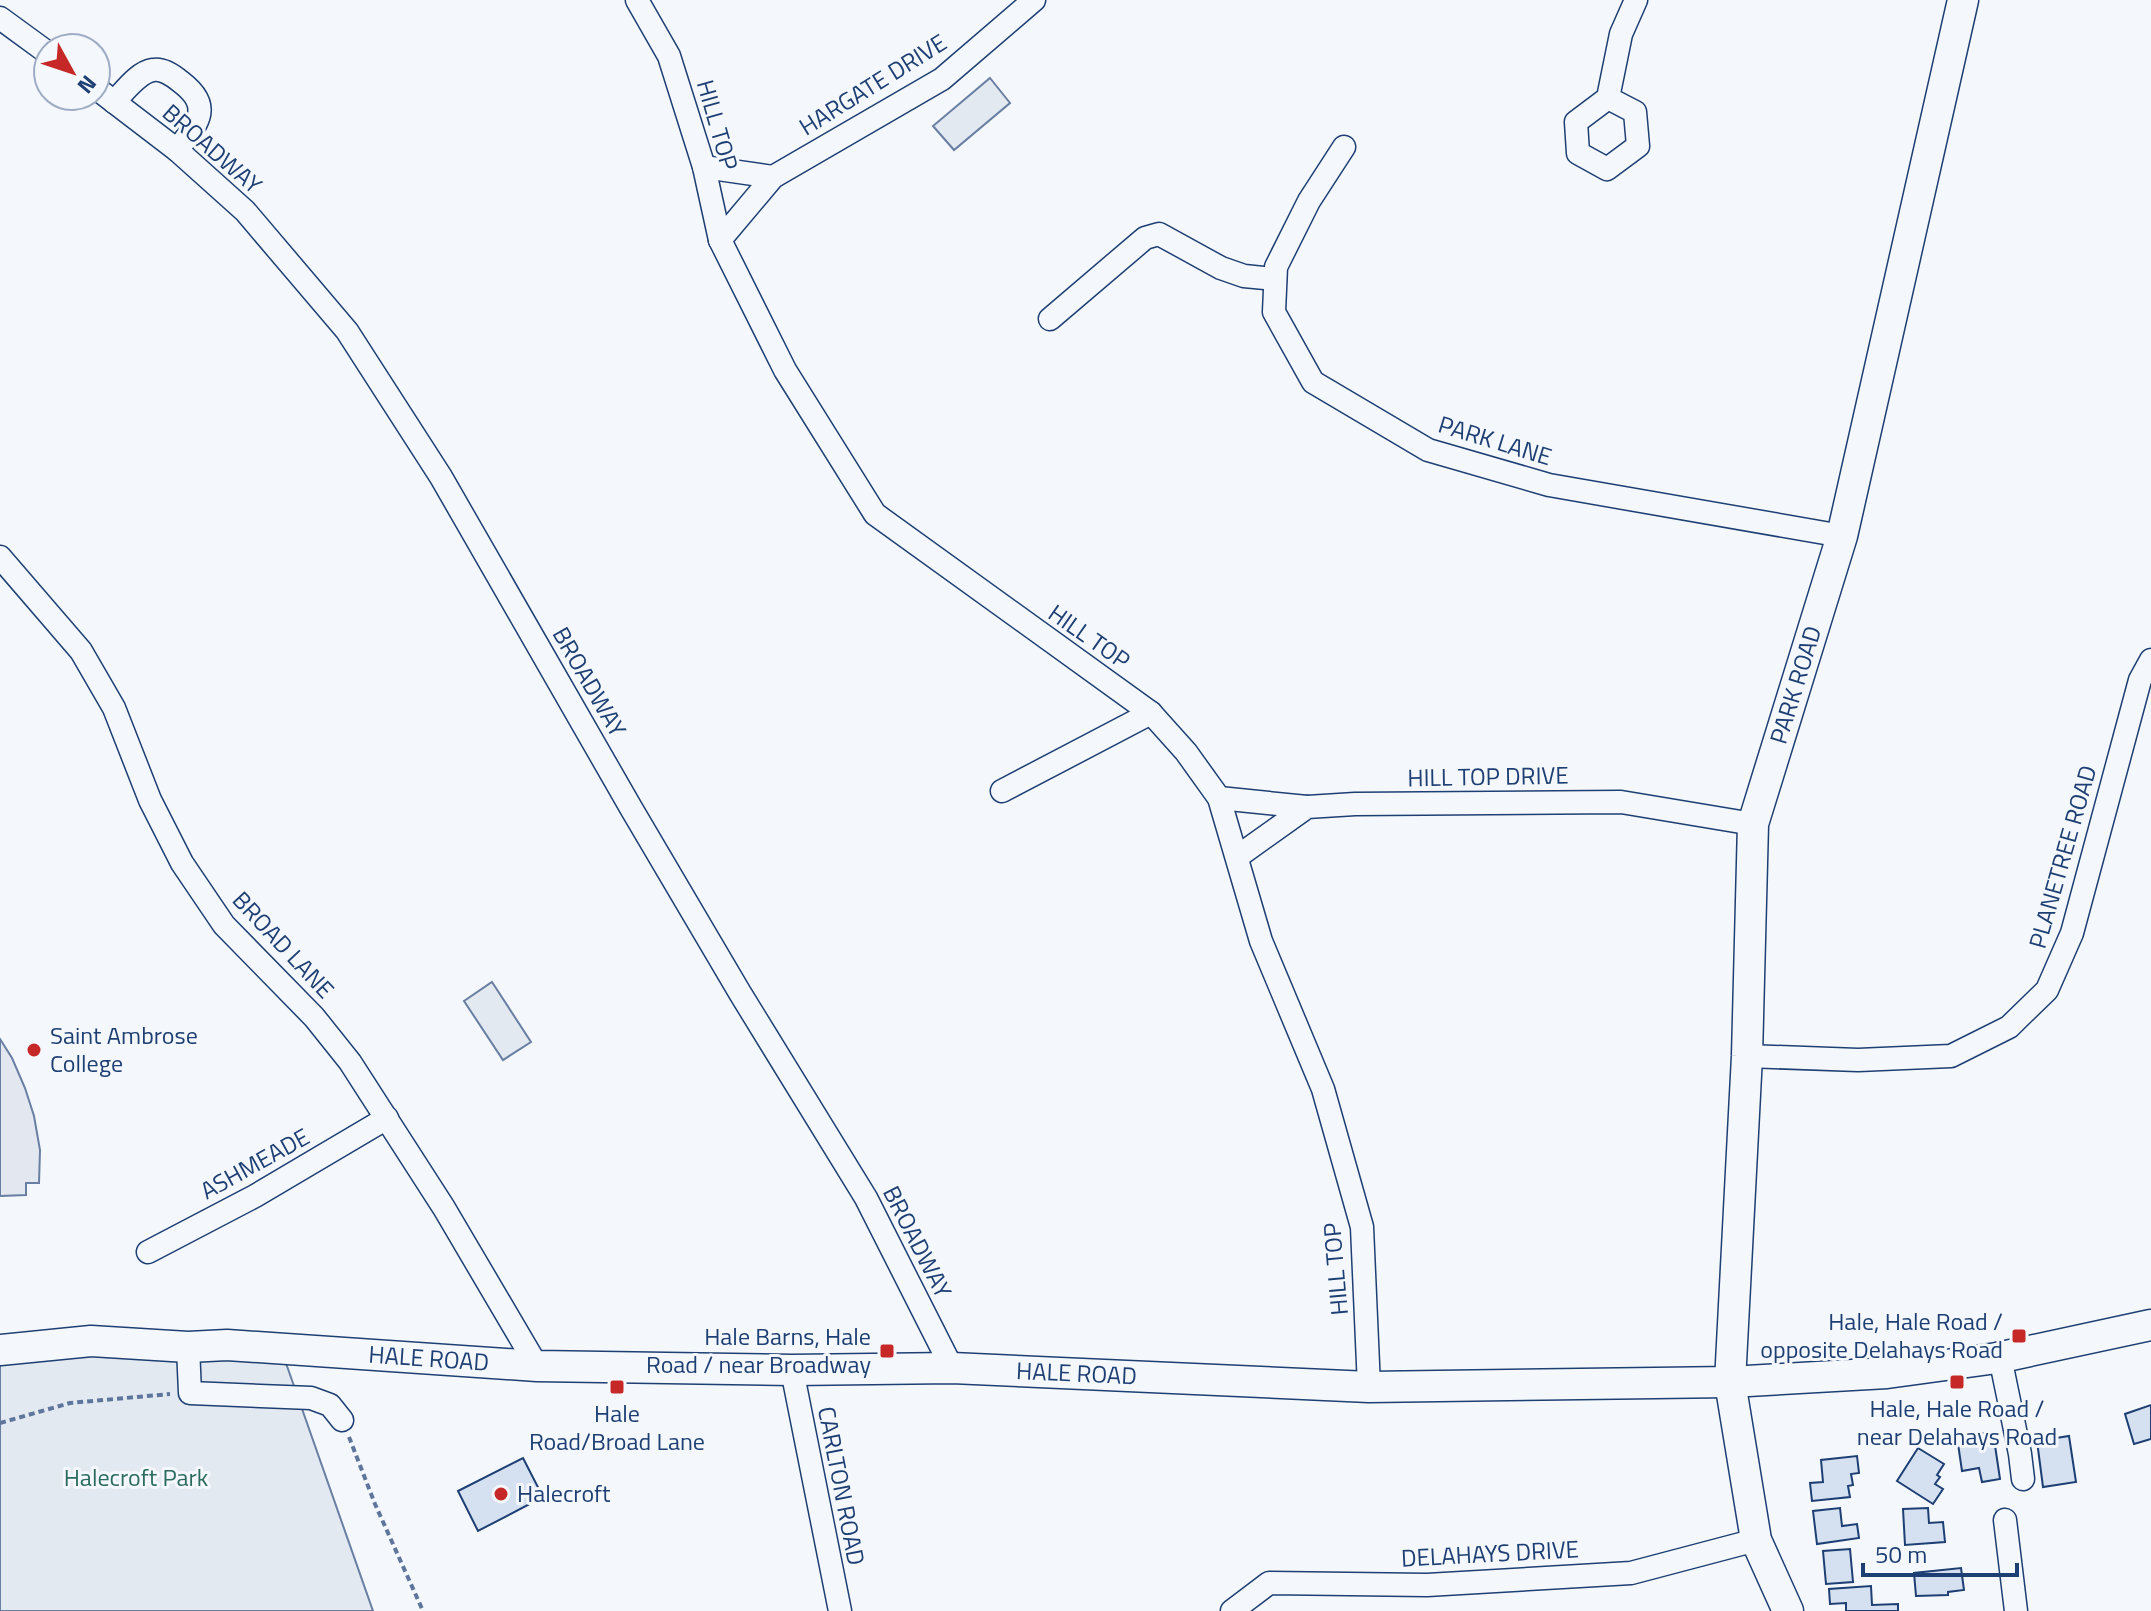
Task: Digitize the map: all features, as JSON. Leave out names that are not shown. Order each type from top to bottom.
[{"type":"main road","name":"PARK ROAD","points":[[1788,1611],[1756,1540],[1730,1382],[1747,1056],[1753,824],[1842,536],[1963,0]]},
{"type":"main road","name":"HALE ROAD","points":[[0,1350],[91,1341],[188,1347],[227,1345],[537,1366],[792,1370],[952,1368],[1369,1387],[1730,1382],[1887,1373],[2000,1357],[2151,1325]]},
{"type":"street","name":"HILL TOP","points":[[637,0],[669,56],[704,167],[720,240],[785,370],[875,514],[1151,713],[1186,752],[1219,798],[1261,941],[1323,1089],[1362,1227],[1369,1387]]},
{"type":"street","name":"HARGATE DRIVE","points":[[720,240],[773,177],[942,79],[1034,0]]},
{"type":"street","points":[[1608,98],[1621,34],[1636,0]]},
{"type":"street","points":[[0,18],[32,41]]},
{"type":"street","points":[[112,91],[151,69],[163,71],[177,79],[196,96],[200,107],[199,118],[177,150]]},
{"type":"street","name":"BROADWAY","points":[[112,100],[177,150],[245,211],[347,331],[441,477],[740,993],[866,1198],[952,1368]]},
{"type":"street","name":"PARK LANE","points":[[1344,147],[1309,201],[1276,267],[1274,312],[1313,382],[1428,450],[1549,485],[1842,536]]},
{"type":"street","points":[[704,167],[773,177]]},
{"type":"street","points":[[1050,319],[1145,238],[1159,234],[1221,268],[1244,276],[1275,279]]},
{"type":"street","name":"BROAD LANE","points":[[0,557],[81,651],[114,708],[150,800],[182,863],[224,925],[314,1017],[350,1062],[444,1208],[537,1366]]},
{"type":"street","name":"PLANETREE ROAD","points":[[1747,1056],[1858,1060],[1951,1056],[2009,1027],[2047,990],[2072,933],[2140,680],[2151,660]]},
{"type":"street","points":[[1002,791],[1151,713]]},
{"type":"street","name":"HILL TOP DRIVE","points":[[1219,798],[1307,807],[1621,802],[1753,824]]},
{"type":"street","points":[[1237,857],[1307,807]]},
{"type":"street","name":"ASHMEADE","points":[[148,1252],[255,1196],[387,1118]]},
{"type":"street","points":[[188,1347],[190,1393],[311,1398],[330,1405],[342,1420]]},
{"type":"street","points":[[2000,1357],[2023,1479]]},
{"type":"street","name":"CARLTON ROAD","points":[[792,1370],[840,1611]]},
{"type":"street","points":[[2005,1520],[2016,1611]]},
{"type":"street","name":"DELAHAYS DRIVE","points":[[1232,1611],[1269,1583],[1427,1585],[1631,1573],[1756,1540]]},
{"type":"path","points":[[0,1423],[70,1403],[190,1393]]},
{"type":"path","points":[[342,1420],[375,1504],[423,1611]]},
{"type":"green space","points":[[990,78],[1010,103],[954,150],[933,126]]},
{"type":"green space","points":[[492,982],[531,1042],[503,1060],[464,1001]]},
{"type":"green space","name":"Halecroft Park","points":[[281,1349],[373,1611],[0,1611],[0,1350]]},
{"type":"shaded area","points":[[0,1039],[25,1088],[40,1150],[39,1183],[26,1183],[26,1195],[0,1196]]},
{"type":"building","points":[[2151,1405],[2151,1439],[2134,1444],[2125,1414]]},
{"type":"building","points":[[1993,1432],[2000,1479],[1982,1482],[1979,1468],[1962,1471],[1957,1437]]},
{"type":"building","points":[[2069,1436],[2076,1482],[2043,1487],[2037,1441]]},
{"type":"building","points":[[1918,1448],[1944,1464],[1935,1484],[1943,1489],[1933,1504],[1897,1481]]},
{"type":"building","points":[[1857,1456],[1859,1473],[1851,1474],[1853,1485],[1848,1486],[1850,1497],[1812,1501],[1810,1483],[1823,1482],[1821,1460]]},
{"type":"building","name":"Halecroft","points":[[523,1458],[543,1497],[478,1531],[458,1491]]},
{"type":"building","points":[[1840,1508],[1842,1526],[1857,1524],[1859,1538],[1817,1544],[1813,1511]]},
{"type":"building","points":[[1928,1508],[1929,1523],[1943,1522],[1945,1542],[1905,1545],[1903,1509]]},
{"type":"building","points":[[1850,1549],[1853,1582],[1826,1584],[1823,1551]]},
{"type":"building","points":[[1961,1568],[1964,1590],[1948,1592],[1948,1595],[1916,1596],[1914,1573]]},
{"type":"building","points":[[1871,1586],[1872,1605],[1898,1604],[1898,1611],[1846,1611],[1846,1603],[1830,1604],[1829,1589]]},
{"type":"place","name":"Saint Ambrose College","points":[[34,1050]]},
{"type":"place","name":"Hale, Hale Road / opposite Delahays Road","points":[[2019,1336]]},
{"type":"place","name":"Hale Barns, Hale Road / near Broadway","points":[[887,1351]]},
{"type":"place","name":"Hale, Hale Road / near Delahays Road","points":[[1957,1382]]},
{"type":"place","name":"Hale Road/Broad Lane","points":[[617,1387]]},
{"type":"place","name":"Halecroft","points":[[501,1494]]}]
